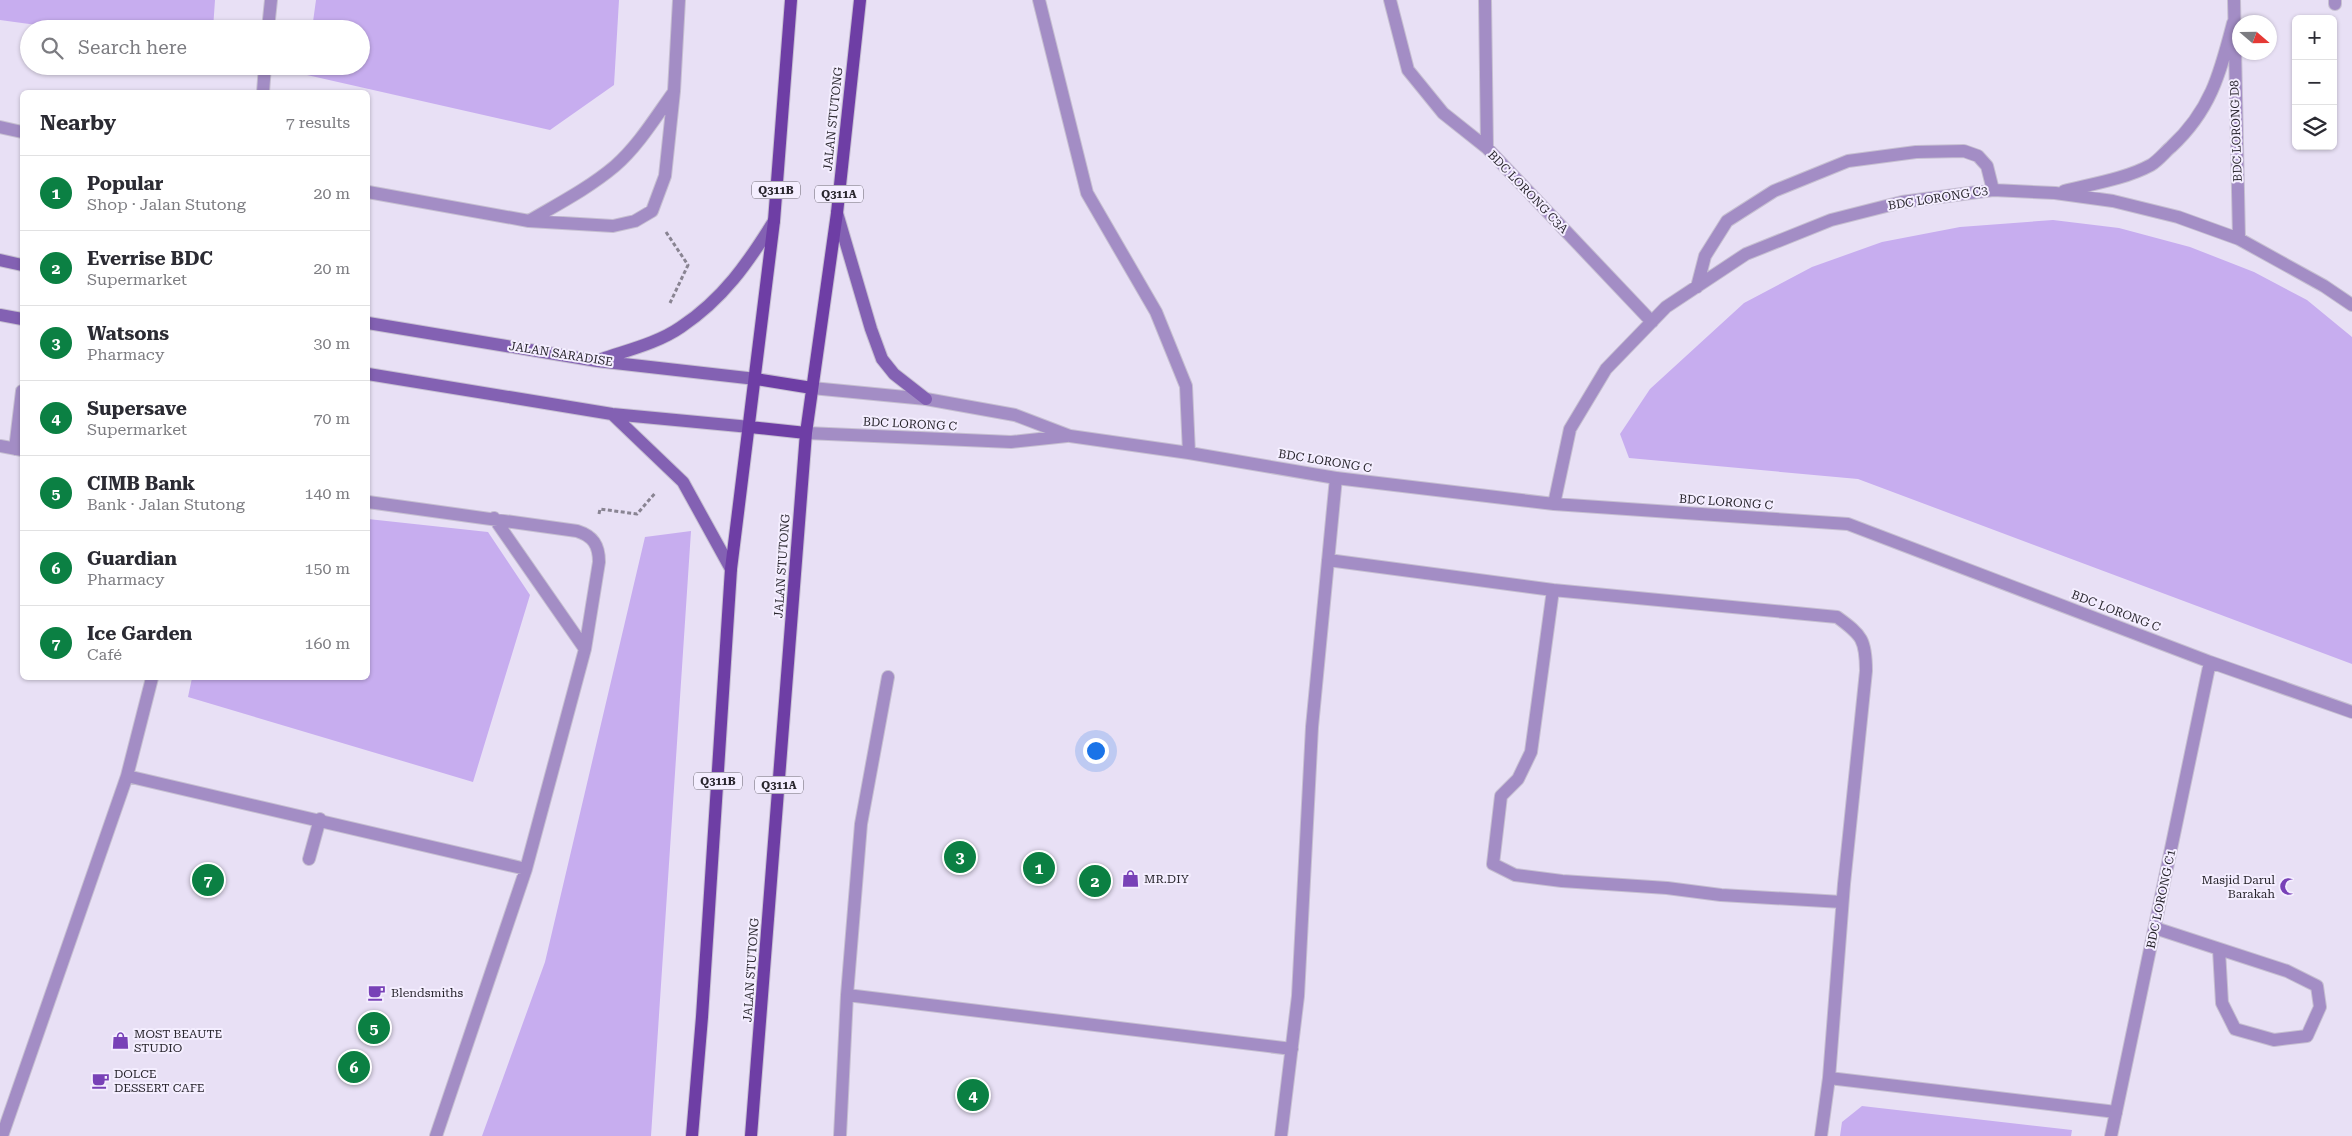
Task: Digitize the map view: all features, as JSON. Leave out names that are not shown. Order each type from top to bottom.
[{"type":"main road","name":"Q311B","points":[[692,1136],[702,1017],[732,569],[774,221],[791,0]]},
{"type":"main road","name":"JALAN STUTONG","points":[[751,1136],[806,433],[837,213],[860,0]]},
{"type":"main road","points":[[837,213],[871,329],[882,359],[894,374],[926,399]]},
{"type":"main road","points":[[597,361],[646,344],[680,328],[720,295],[740,273],[774,221]]},
{"type":"main road","points":[[0,260],[20,265]]},
{"type":"main road","points":[[0,315],[20,319]]},
{"type":"main road","name":"JALAN SARADISE","points":[[370,323],[597,361],[756,379]]},
{"type":"main road","points":[[370,374],[612,414],[750,427]]},
{"type":"main road","name":"BDC LORONG C","points":[[756,379],[812,388]]},
{"type":"main road","points":[[612,414],[683,482],[732,569]]},
{"type":"main road","name":"BDC LORONG C","points":[[750,427],[806,433]]},
{"type":"street","points":[[269,20],[271,0]]},
{"type":"street","points":[[370,192],[530,221],[613,226],[635,221],[652,211],[664,176],[674,91],[679,0]]},
{"type":"street","points":[[1039,0],[1087,193],[1156,312],[1186,386],[1189,453]]},
{"type":"street","points":[[1390,0],[1408,70],[1443,113],[1486,148]]},
{"type":"street","name":"BDC LORONG C3A","points":[[1485,0],[1486,148],[1652,322]]},
{"type":"street","name":"BDC LORONG D8","points":[[2233,15],[2234,0]]},
{"type":"street","name":"BDC LORONG D8","points":[[2055,193],[2120,177],[2152,164],[2178,140],[2202,113],[2218,78],[2232,27]]},
{"type":"street","name":"BDC LORONG D8","points":[[2234,60],[2239,239]]},
{"type":"street","points":[[263,90],[264,75]]},
{"type":"street","points":[[530,221],[615,166],[646,131],[674,91]]},
{"type":"street","points":[[0,127],[20,132]]},
{"type":"street","points":[[1697,287],[1705,256],[1727,221],[1774,191],[1848,161],[1916,152],[1964,151],[1978,156],[1987,166],[1993,190]]},
{"type":"street","name":"BDC LORONG C3","points":[[1554,504],[1570,429],[1606,369],[1666,307],[1746,254],[1831,220],[1902,202],[1993,190],[2055,193],[2113,200],[2178,217],[2239,239],[2324,286],[2352,305]]},
{"type":"street","name":"BDC LORONG C","points":[[812,388],[926,399],[1015,415],[1070,436],[1189,453],[1336,478],[1554,504],[1848,524],[2210,662],[2352,712]]},
{"type":"street","points":[[0,446],[19,450],[20,430]]},
{"type":"street","name":"BDC LORONG C","points":[[806,433],[1010,442],[1070,436]]},
{"type":"street","points":[[1281,1136],[1298,996],[1312,727],[1336,478]]},
{"type":"street","points":[[370,502],[577,531],[586,534],[599,551],[599,562],[585,649],[526,869],[436,1136]]},
{"type":"street","points":[[494,518],[585,649]]},
{"type":"street","points":[[1328,560],[1553,590],[1837,617],[1855,630],[1866,647],[1866,671],[1842,902],[1828,1078],[1821,1136]]},
{"type":"street","points":[[1553,590],[1531,752],[1518,779],[1501,796],[1493,864],[1515,875],[1562,881],[1667,888],[1721,895],[1842,902]]},
{"type":"street","name":"BDC LORONG C1","points":[[2111,1136],[2210,662]]},
{"type":"street","points":[[840,1136],[847,995],[861,824],[888,677]]},
{"type":"street","points":[[2,1136],[127,776],[151,680]]},
{"type":"street","points":[[127,776],[526,869]]},
{"type":"street","points":[[309,859],[320,820]]},
{"type":"street","points":[[2155,928],[2287,971],[2317,986],[2320,1007],[2307,1036],[2274,1040],[2235,1029],[2222,1003],[2219,950]]},
{"type":"street","points":[[847,995],[1292,1049]]},
{"type":"street","points":[[1828,1078],[2116,1112]]},
{"type":"path","points":[[652,211],[688,265],[668,305],[680,328]]},
{"type":"path","points":[[594,542],[600,509],[637,514],[673,473]]},
{"type":"shaded area","points":[[0,0],[215,0],[214,20],[20,20],[20,23],[0,20]]},
{"type":"shaded area","points":[[316,0],[619,0],[614,85],[550,130],[307,75],[370,75],[370,20],[313,20]]},
{"type":"shaded area","points":[[2053,220],[2119,228],[2190,247],[2254,272],[2307,300],[2352,337],[2352,664],[1858,479],[1629,458],[1620,434],[1650,389],[1744,303],[1812,267],[1882,242],[1960,227]]},
{"type":"shaded area","points":[[370,519],[488,532],[530,595],[473,782],[188,697],[192,680],[370,680]]},
{"type":"shaded area","points":[[691,531],[651,1136],[482,1136],[545,962],[645,537]]},
{"type":"shaded area","points":[[1862,1106],[2072,1130],[2071,1136],[1840,1136],[1842,1122]]},
{"type":"place","name":"Watsons","points":[[960,857]]},
{"type":"place","name":"Popular","points":[[1039,868]]},
{"type":"place","name":"MR.DIY","points":[[1130,879]]},
{"type":"place","name":"Ice Garden","points":[[208,880]]},
{"type":"place","name":"Everrise BDC","points":[[1095,881]]},
{"type":"place","name":"Masjid Darul Barakah","points":[[2289,887]]},
{"type":"place","name":"Blendsmiths","points":[[377,993]]},
{"type":"place","name":"CIMB Bank","points":[[374,1028]]},
{"type":"place","name":"MOST BEAUTE STUDIO","points":[[120,1041]]},
{"type":"place","name":"Guardian","points":[[354,1067]]},
{"type":"place","name":"DOLCE DESSERT CAFE","points":[[100,1081]]},
{"type":"place","name":"Supersave","points":[[973,1095]]}]
